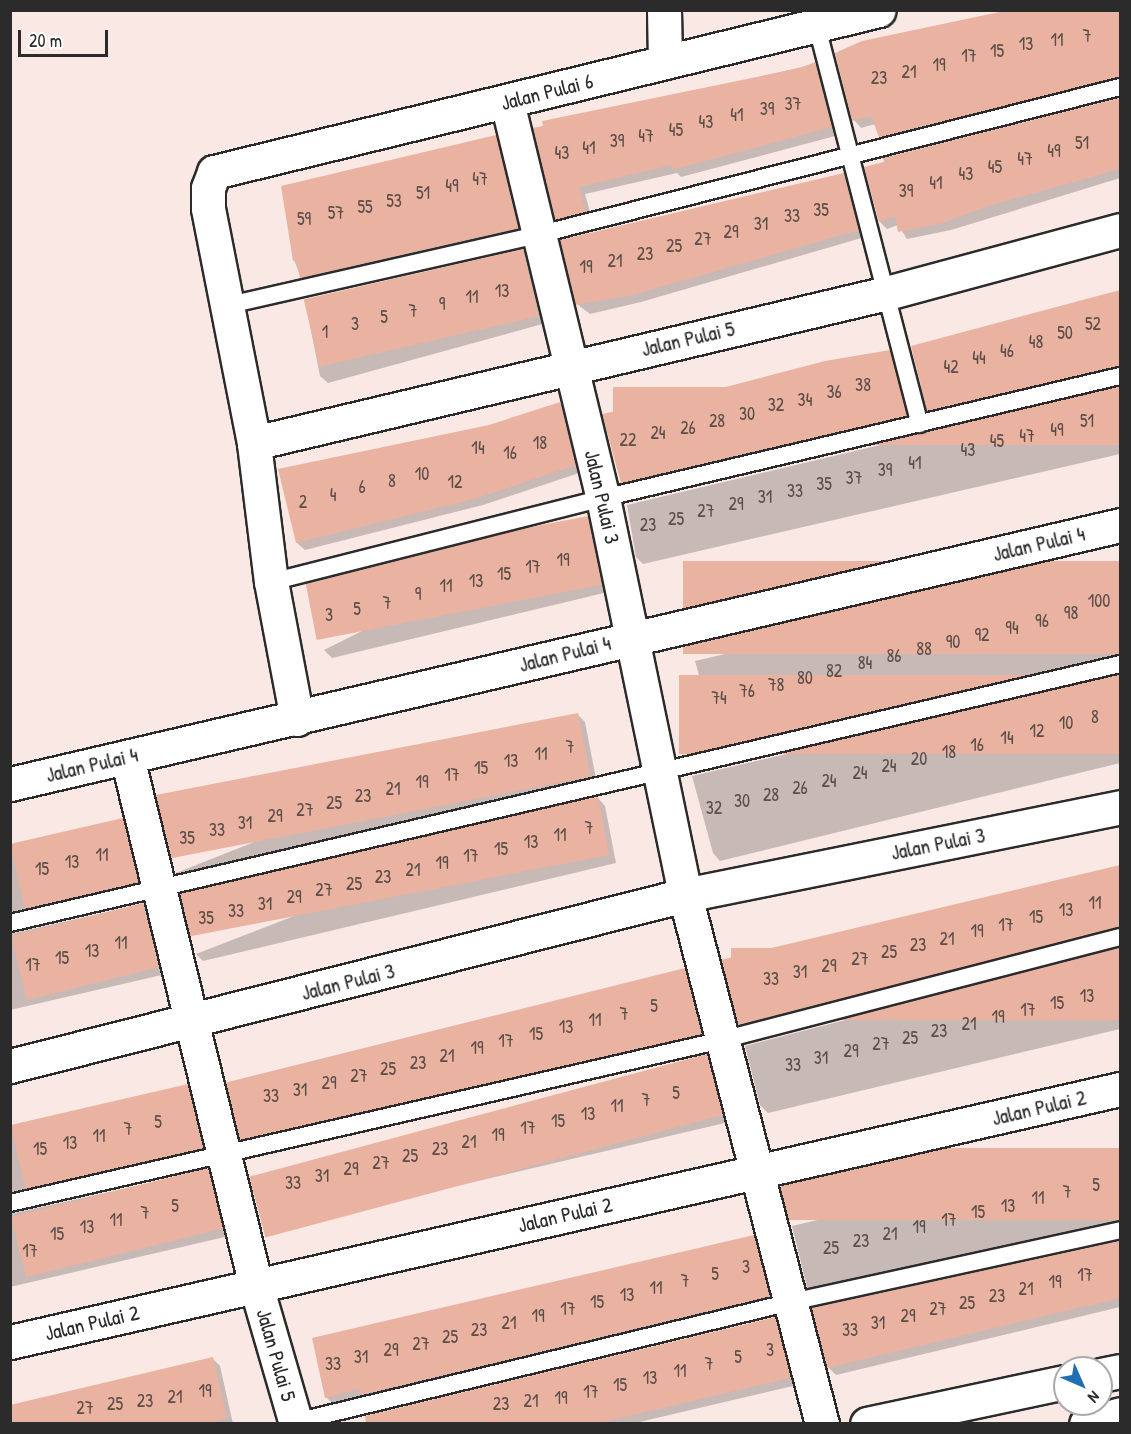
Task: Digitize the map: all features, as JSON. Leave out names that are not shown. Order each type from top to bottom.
[{"type":"street","points":[[664,10],[665,62]]},
{"type":"street","name":"Jalan Pulai 6","points":[[229,305],[208,208],[208,188],[214,172],[665,62],[800,23],[879,10]]},
{"type":"street","name":"Jalan Pulai 3","points":[[507,102],[541,234],[570,367],[603,498],[685,895]]},
{"type":"street","name":"Jalan Pulai 5","points":[[254,444],[887,293],[1120,230]]},
{"type":"street","points":[[229,305],[254,444],[271,582],[297,719]]},
{"type":"street","name":"Jalan Pulai 4","points":[[10,784],[297,719],[1120,525]]},
{"type":"street","name":"Jalan Pulai 5","points":[[127,757],[256,1286],[294,1423]]},
{"type":"street","name":"Jalan Pulai 3","points":[[10,1066],[685,895],[1120,807]]},
{"type":"street","points":[[685,895],[822,1424]]},
{"type":"street","name":"Jalan Pulai 2","points":[[10,1342],[1120,1089]]},
{"type":"street","points":[[867,1424],[1053,1385]]},
{"type":"street","points":[[1086,1424],[1120,1414]]},
{"type":"lane","points":[[800,23],[851,157],[920,424]]},
{"type":"lane","points":[[229,305],[541,234],[1120,87]]},
{"type":"lane","points":[[271,582],[603,498],[1120,376]]},
{"type":"lane","points":[[10,923],[660,773],[1120,663]]},
{"type":"lane","points":[[10,1203],[722,1040],[1120,937]]},
{"type":"lane","points":[[294,1423],[790,1302],[1120,1230]]},
{"type":"building","points":[[1009,10],[1120,10],[1120,77],[879,137],[871,116],[852,121],[835,53],[862,41]]},
{"type":"building","points":[[815,62],[832,127],[672,170],[671,165],[579,187],[586,212],[555,220],[532,128],[543,126],[542,121],[800,68]]},
{"type":"building","points":[[1120,98],[1120,169],[988,206],[943,223],[898,232],[895,216],[879,222],[864,167],[884,162],[883,158]]},
{"type":"building","points":[[496,135],[518,228],[300,278],[296,260],[293,261],[281,186]]},
{"type":"building","points":[[844,173],[859,230],[632,295],[575,305],[560,240]]},
{"type":"building","points":[[523,249],[539,316],[319,367],[304,300]]},
{"type":"building","points":[[1120,290],[1120,366],[927,411],[911,346]]},
{"type":"building","points":[[890,350],[907,415],[621,483],[602,414],[695,395],[825,361]]},
{"type":"building","points":[[613,387],[1120,387],[1120,445],[613,445]]},
{"type":"building","points":[[560,402],[576,465],[474,499],[296,543],[278,469],[489,425]]},
{"type":"building","points":[[588,516],[601,585],[317,640],[303,571]]},
{"type":"building","points":[[683,561],[1120,561],[1120,654],[683,654]]},
{"type":"building","points":[[679,675],[1120,675],[1120,754],[679,754]]},
{"type":"building","points":[[578,713],[590,777],[168,859],[156,795]]},
{"type":"building","points":[[598,797],[609,855],[188,937],[177,879]]},
{"type":"building","points":[[123,818],[138,882],[25,908],[10,844]]},
{"type":"building","points":[[1120,865],[1120,927],[738,1025],[721,960]]},
{"type":"building","points":[[143,903],[159,967],[27,1000],[11,936]]},
{"type":"building","points":[[731,948],[1120,948],[1120,1020],[731,1020]]},
{"type":"building","points":[[685,968],[701,1034],[242,1149],[225,1083]]},
{"type":"building","points":[[707,1054],[723,1115],[265,1238],[249,1177]]},
{"type":"building","points":[[188,1084],[203,1148],[26,1189],[11,1125]]},
{"type":"building","points":[[781,1148],[1120,1148],[1120,1220],[781,1220]]},
{"type":"building","points":[[208,1168],[223,1228],[26,1277],[11,1217]]},
{"type":"building","points":[[754,1235],[770,1296],[360,1395],[359,1389],[325,1398],[312,1338]]},
{"type":"building","points":[[1120,1241],[1120,1298],[827,1368],[811,1308]]},
{"type":"building","points":[[775,1317],[791,1378],[595,1424],[366,1424],[365,1416]]},
{"type":"building","points":[[213,1357],[227,1418],[206,1424],[10,1424],[10,1405]]}]
